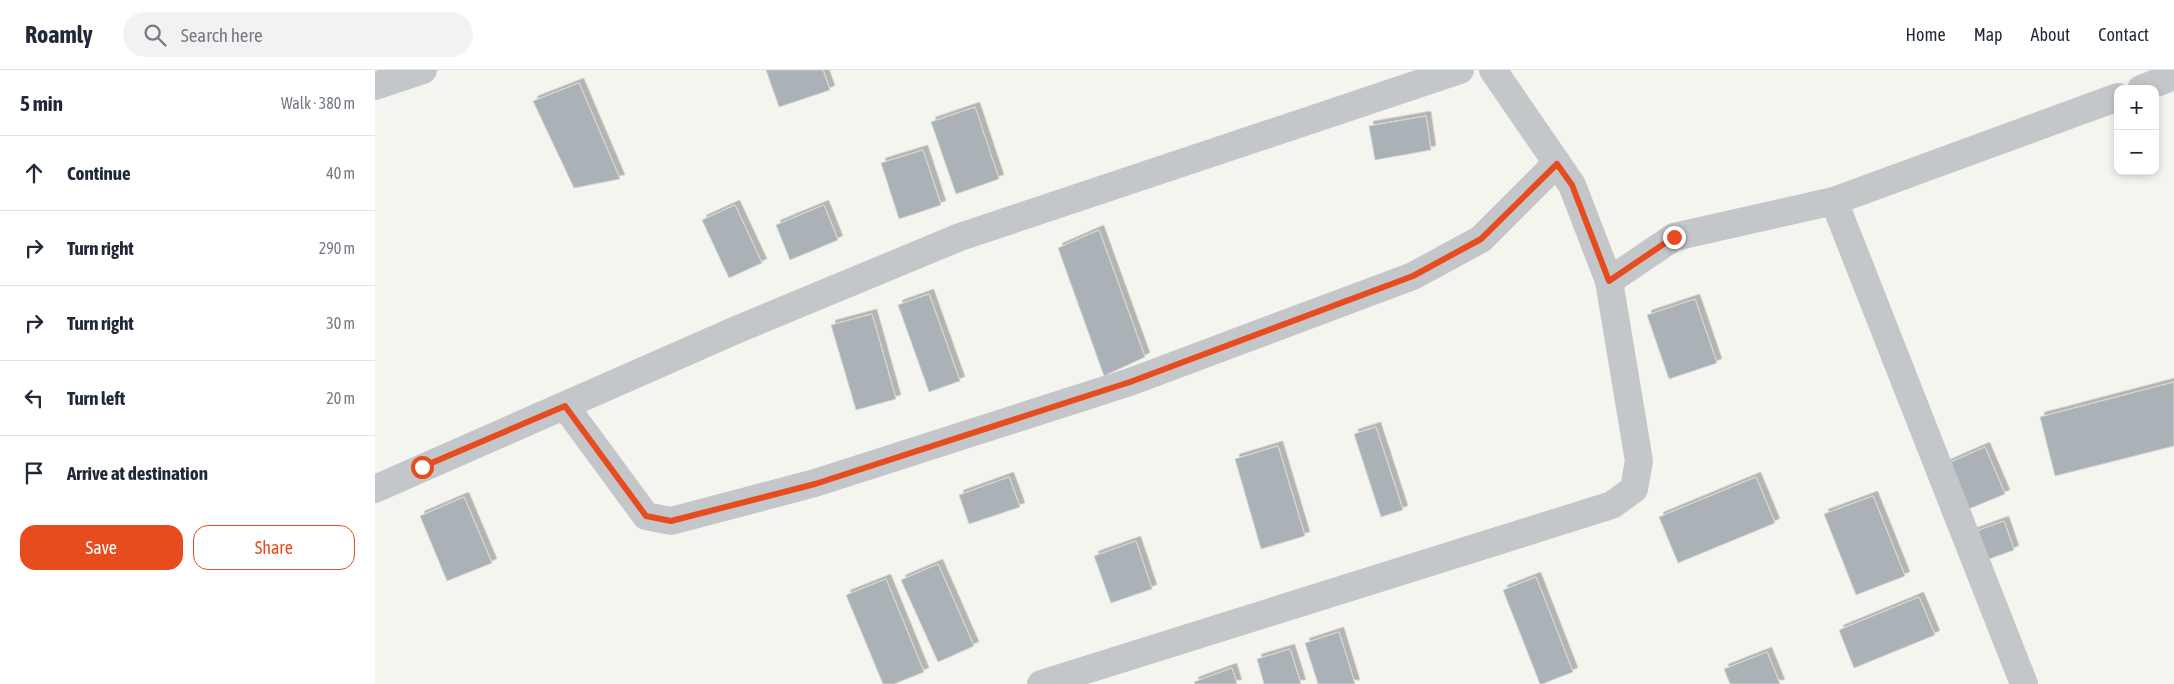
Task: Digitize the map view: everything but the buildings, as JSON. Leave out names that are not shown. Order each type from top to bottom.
[{"type":"street","points":[[375,489],[736,330],[960,237],[1459,70]]},
{"type":"street","points":[[1041,684],[1612,505],[1634,489],[1639,461],[1609,281],[1572,185],[1493,70]]},
{"type":"street","points":[[375,86],[413,71]]},
{"type":"street","points":[[2151,85],[2174,76]]},
{"type":"street","points":[[1609,281],[1674,237],[1834,201],[2114,99]]},
{"type":"street","points":[[565,406],[646,516],[671,521],[815,484],[1130,382],[1413,276],[1481,239],[1557,164]]},
{"type":"street","points":[[1834,201],[2024,684]]},
{"type":"route","points":[[422,467],[565,406],[646,516],[658,520],[671,521],[815,484],[1130,382],[1413,276],[1481,239],[1557,164],[1572,185],[1609,281],[1674,237]]}]
